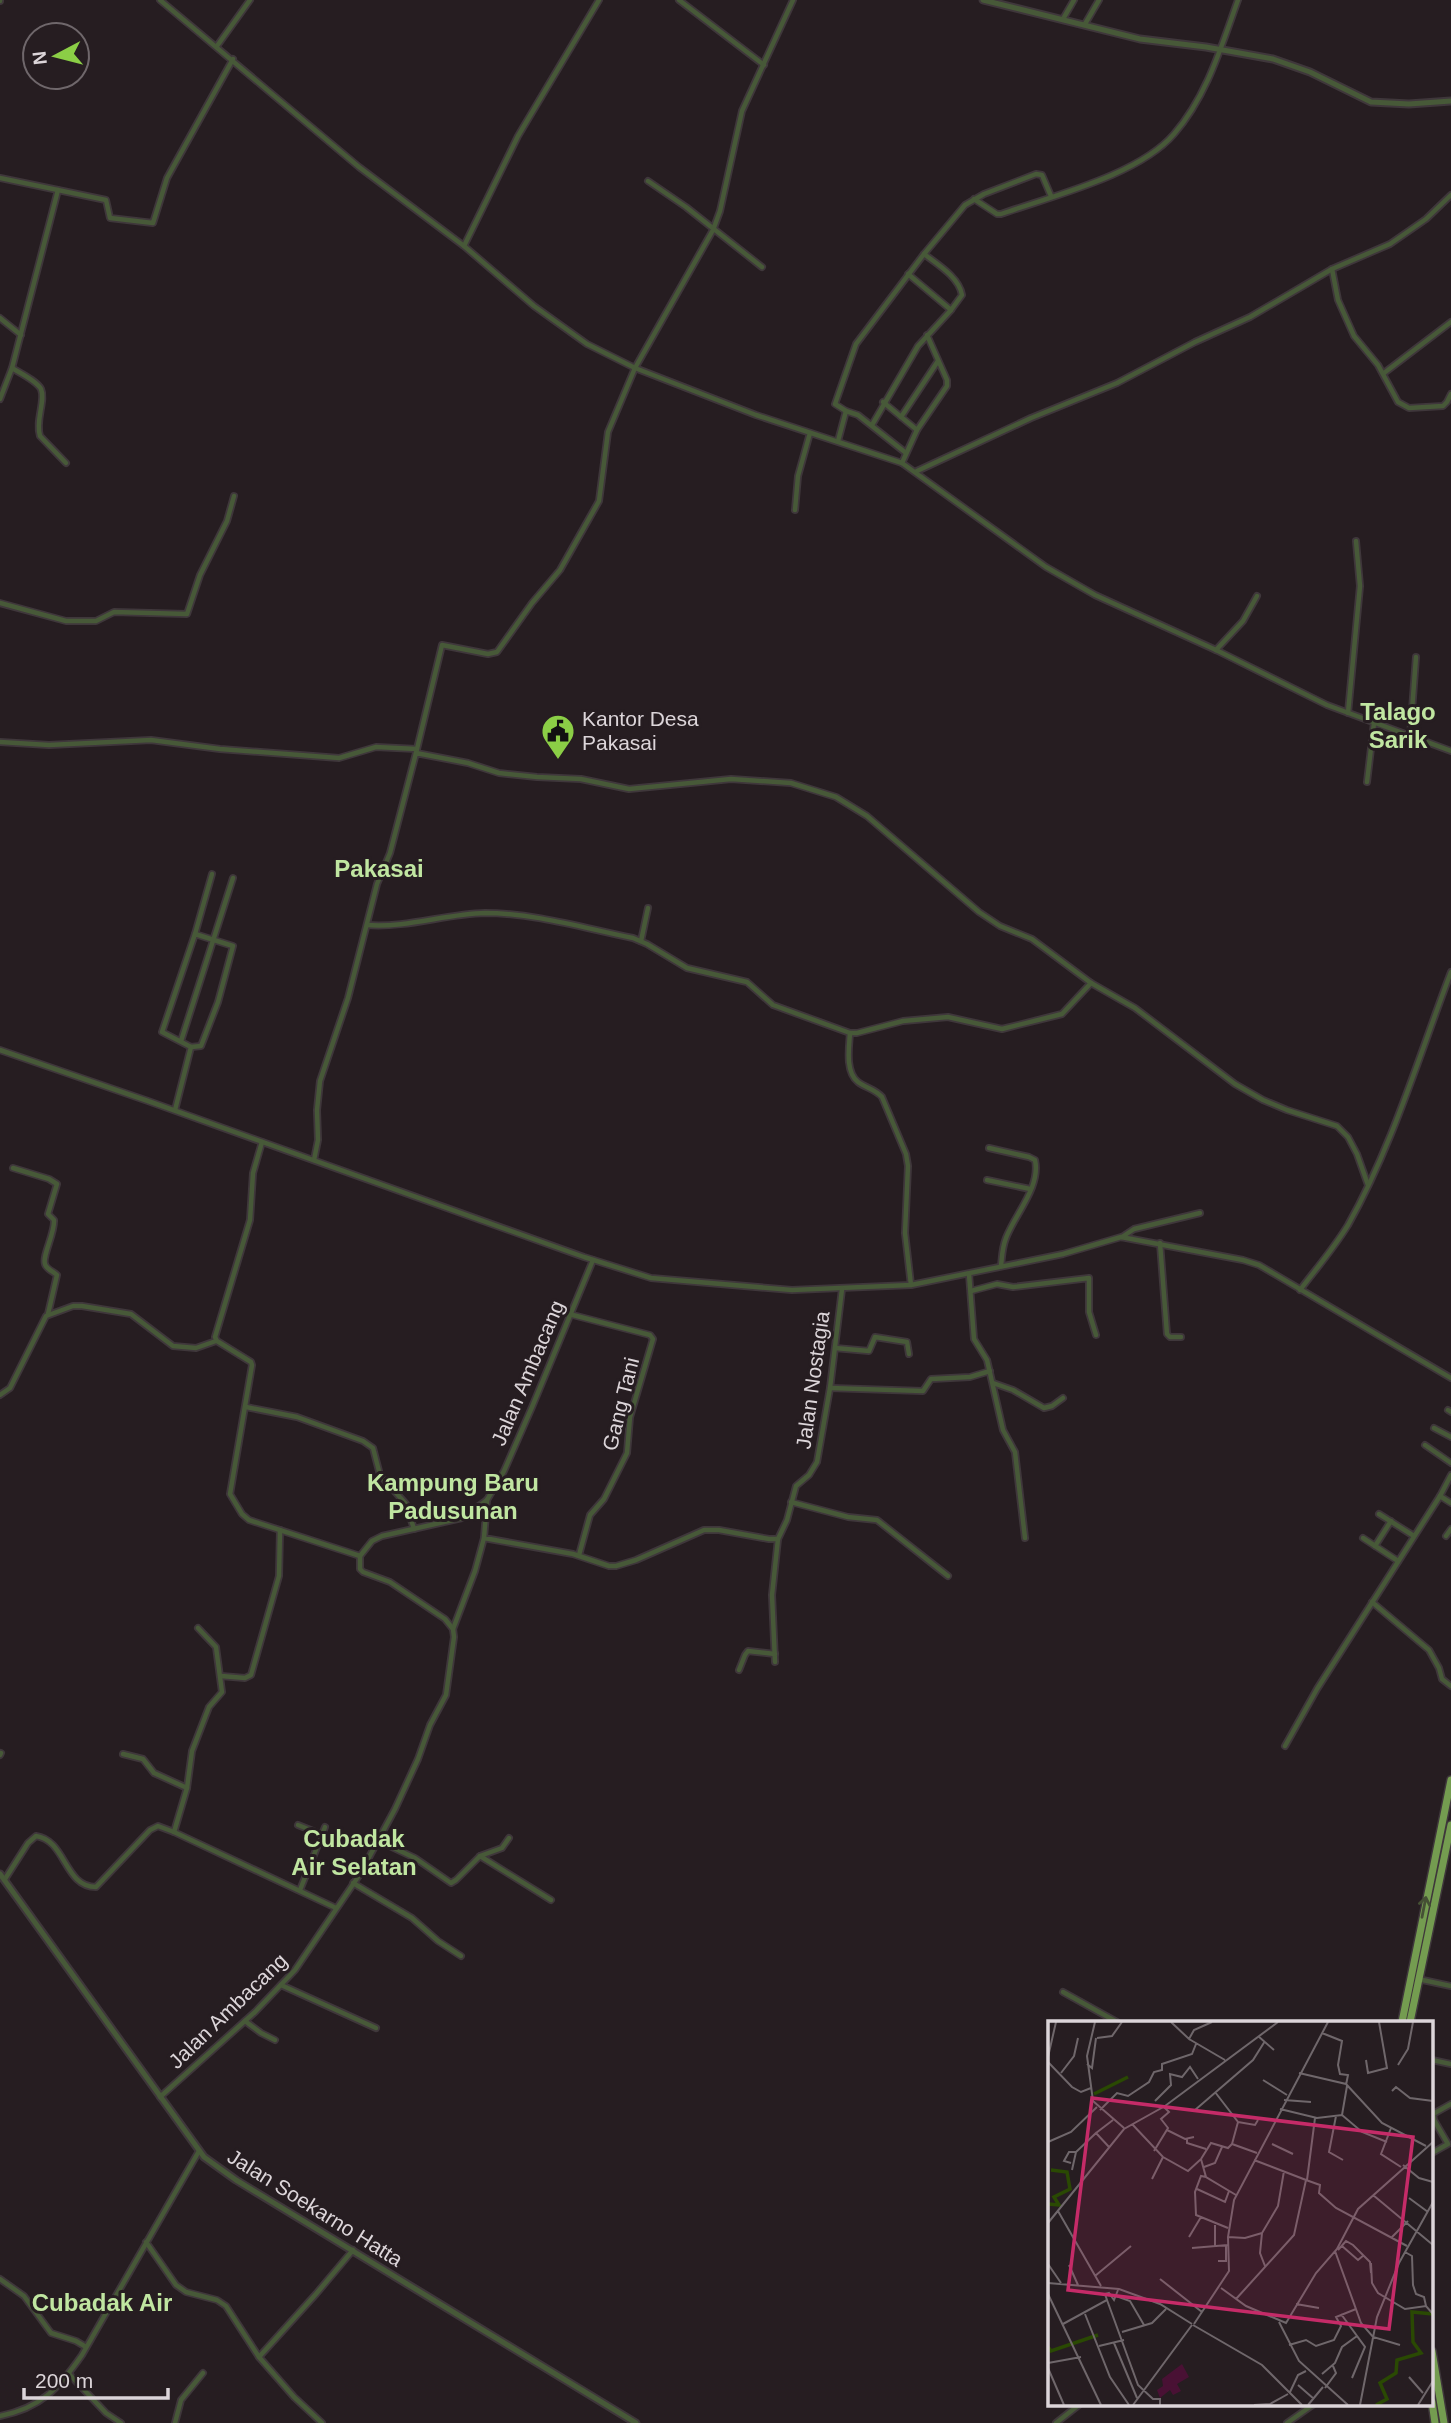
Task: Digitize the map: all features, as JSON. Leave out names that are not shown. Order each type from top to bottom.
[{"type":"highway","points":[[1402,2021],[1451,1780]]},
{"type":"highway","points":[[1410,2021],[1451,1825]]},
{"type":"highway","points":[[1432,1868],[1441,1870]]},
{"type":"highway","points":[[1434,2363],[1444,2423]]},
{"type":"street","points":[[160,0],[359,167],[464,246],[534,306],[575,336],[635,368],[755,415],[902,463],[1046,567],[1104,599],[1348,713],[1451,751]]},
{"type":"street","points":[[217,46],[250,0]]},
{"type":"street","points":[[464,246],[518,136],[599,0]]},
{"type":"street","points":[[679,0],[764,65]]},
{"type":"street","points":[[314,1160],[318,1140],[320,1081],[348,998],[378,878],[390,853],[442,645],[488,653],[500,650],[532,603],[560,570],[595,510],[601,490],[608,432],[635,368],[713,230],[720,211],[742,111],[793,0]]},
{"type":"street","points":[[983,0],[1140,39],[1222,49],[1293,64],[1371,102],[1409,104],[1451,101]]},
{"type":"street","points":[[1063,19],[1074,0]]},
{"type":"street","points":[[1084,24],[1099,0]]},
{"type":"street","points":[[974,199],[1001,214],[1118,173],[1154,153],[1174,135],[1206,84],[1222,49],[1238,0]]},
{"type":"street","points":[[0,178],[106,200],[110,218],[153,223],[167,178],[233,59]]},
{"type":"street","points":[[906,453],[859,415],[835,405],[834,401],[853,348],[965,205],[1037,174],[1042,175],[1051,196]]},
{"type":"street","points":[[648,180],[762,267]]},
{"type":"street","points":[[0,400],[12,368],[58,190]]},
{"type":"street","points":[[917,472],[1031,418],[1117,383],[1195,342],[1251,317],[1332,269],[1390,244],[1426,219],[1451,195]]},
{"type":"street","points":[[872,425],[908,360],[962,295],[962,290],[950,275],[924,254]]},
{"type":"street","points":[[1332,269],[1338,300],[1354,336],[1384,373],[1398,402],[1405,407],[1443,406],[1451,394]]},
{"type":"street","points":[[908,275],[951,310]]},
{"type":"street","points":[[0,318],[21,335]]},
{"type":"street","points":[[1384,373],[1451,322]]},
{"type":"street","points":[[902,463],[917,430],[947,386],[947,380],[927,335]]},
{"type":"street","points":[[901,417],[938,360]]},
{"type":"street","points":[[12,368],[40,387],[42,393],[38,431],[66,463]]},
{"type":"street","points":[[883,402],[917,430]]},
{"type":"street","points":[[838,441],[846,411]]},
{"type":"street","points":[[795,510],[798,476],[810,433]]},
{"type":"street","points":[[0,603],[66,621],[96,621],[114,612],[187,614],[200,575],[227,520],[234,496]]},
{"type":"street","points":[[1348,713],[1360,586],[1356,541]]},
{"type":"street","points":[[1216,650],[1243,621],[1258,596]]},
{"type":"street","points":[[1410,737],[1416,657]]},
{"type":"street","points":[[1367,782],[1374,723]]},
{"type":"street","points":[[0,742],[49,745],[150,740],[220,749],[339,758],[376,747],[416,751],[499,773],[581,779],[629,789],[731,779],[791,783],[836,797],[867,816],[979,912],[1000,926],[1032,939],[1091,983],[1135,1008],[1250,1093],[1287,1110],[1337,1126],[1348,1137],[1357,1154],[1368,1185]]},
{"type":"street","points":[[195,934],[233,946],[218,1002],[201,1046],[191,1047],[162,1032],[212,874]]},
{"type":"street","points":[[181,1041],[233,878]]},
{"type":"street","points":[[641,941],[648,908]]},
{"type":"street","points":[[367,925],[384,926],[459,915],[501,913],[641,941],[687,968],[747,982],[773,1005],[850,1033],[903,1021],[948,1017],[1002,1029],[1062,1014],[1091,983]]},
{"type":"street","points":[[1300,1290],[1343,1232],[1368,1185],[1451,972]]},
{"type":"street","points":[[850,1033],[849,1061],[853,1076],[882,1097],[906,1154],[906,1244],[911,1285]]},
{"type":"street","points":[[175,1110],[191,1047]]},
{"type":"street","points":[[0,1050],[593,1260],[651,1278],[776,1289],[911,1285],[1063,1254],[1121,1237],[1133,1229],[1200,1213]]},
{"type":"street","points":[[262,1142],[253,1173],[250,1220],[215,1337],[217,1341],[251,1362],[252,1373],[230,1494],[245,1517],[359,1556],[360,1569],[363,1572],[396,1585],[445,1619],[453,1629]]},
{"type":"street","points":[[989,1147],[1035,1160],[1036,1170],[1030,1189],[1006,1237],[1001,1266]]},
{"type":"street","points":[[13,1168],[56,1181],[57,1184],[48,1214],[54,1220],[54,1233],[44,1262],[47,1268],[57,1275],[48,1314]]},
{"type":"street","points":[[987,1180],[1030,1189]]},
{"type":"street","points":[[1121,1237],[1243,1259],[1264,1268],[1451,1378]]},
{"type":"street","points":[[1160,1243],[1167,1334],[1170,1337],[1181,1336]]},
{"type":"street","name":"Jalan Ambacang","points":[[359,1556],[376,1538],[462,1518],[487,1500],[504,1471],[593,1260]]},
{"type":"street","points":[[970,1274],[974,1339],[987,1360],[1003,1430],[1015,1452],[1025,1538]]},
{"type":"street","points":[[971,1291],[997,1284],[1013,1287],[1090,1278],[1089,1312],[1096,1335]]},
{"type":"street","name":"Jalan Nostagia","points":[[775,1662],[772,1595],[778,1539],[782,1536],[796,1486],[809,1475],[817,1462],[830,1388],[842,1289]]},
{"type":"street","points":[[0,1395],[10,1388],[44,1318],[48,1314],[77,1306],[129,1313],[173,1346],[196,1348],[217,1341]]},
{"type":"street","name":"Gang Tani","points":[[569,1314],[650,1335],[653,1342],[631,1413],[627,1453],[607,1495],[590,1516],[579,1555]]},
{"type":"street","points":[[835,1348],[869,1351],[875,1337],[907,1342],[909,1354]]},
{"type":"street","points":[[830,1388],[923,1391],[931,1379],[970,1377],[990,1371]]},
{"type":"street","points":[[993,1383],[1013,1390],[1044,1408],[1063,1398]]},
{"type":"street","points":[[246,1407],[297,1417],[363,1441],[373,1448],[380,1475],[406,1504],[414,1529]]},
{"type":"street","points":[[1434,1428],[1451,1437]]},
{"type":"street","points":[[1425,1445],[1451,1463]]},
{"type":"street","points":[[1286,1746],[1317,1689],[1451,1475]]},
{"type":"street","points":[[1440,1496],[1451,1503]]},
{"type":"street","points":[[487,1500],[484,1538],[579,1555],[609,1566],[636,1560],[695,1533],[713,1530],[778,1539]]},
{"type":"street","points":[[791,1502],[848,1517],[877,1520],[948,1576]]},
{"type":"street","points":[[1379,1514],[1414,1536]]},
{"type":"street","points":[[1375,1546],[1391,1521]]},
{"type":"street","points":[[1446,1536],[1451,1529]]},
{"type":"street","points":[[221,1676],[245,1678],[251,1675],[279,1576],[280,1530]]},
{"type":"street","name":"Jalan Ambacang","points":[[160,2097],[281,1985],[309,1952],[379,1841],[418,1759],[430,1725],[446,1696],[453,1629],[475,1571],[484,1538]]},
{"type":"street","points":[[1363,1538],[1398,1561]]},
{"type":"street","points":[[1372,1602],[1429,1650],[1440,1668],[1442,1679],[1451,1686]]},
{"type":"street","points":[[174,1832],[187,1788],[192,1751],[207,1710],[222,1692],[216,1647],[198,1628]]},
{"type":"street","points":[[739,1670],[748,1651],[775,1654]]},
{"type":"street","points":[[123,1754],[143,1759],[155,1773],[187,1788]]},
{"type":"street","points":[[298,1825],[323,1835]]},
{"type":"street","points":[[5,1880],[28,1843],[36,1836],[47,1839],[54,1845],[69,1872],[92,1888],[100,1884],[153,1828],[158,1826],[336,1908]]},
{"type":"street","points":[[300,1890],[325,1827]]},
{"type":"street","points":[[379,1841],[415,1858],[451,1883],[480,1856],[502,1848],[509,1838]]},
{"type":"street","points":[[480,1856],[551,1900]]},
{"type":"street","name":"Jalan Soekarno Hatta","points":[[0,1874],[199,2151],[236,2180],[636,2423]]},
{"type":"street","points":[[353,1883],[412,1918],[461,1956]]},
{"type":"street","points":[[1418,1979],[1451,1986]]},
{"type":"street","points":[[281,1985],[376,2028]]},
{"type":"street","points":[[1063,1992],[1115,2021]]},
{"type":"street","points":[[245,2021],[275,2040]]},
{"type":"street","points":[[1434,2114],[1451,2104]]},
{"type":"street","points":[[1434,2117],[1449,2143]]},
{"type":"street","points":[[0,2416],[22,2411],[38,2403],[54,2391],[69,2374],[199,2151]]},
{"type":"street","points":[[146,2242],[176,2285],[186,2292],[212,2298],[226,2306],[259,2357],[294,2397],[322,2423]]},
{"type":"street","points":[[259,2357],[353,2250]]},
{"type":"street","points":[[0,2279],[24,2296],[50,2332],[86,2347]]},
{"type":"street","points":[[175,2423],[181,2400],[203,2373]]},
{"type":"street","points":[[69,2374],[106,2413],[121,2423]]},
{"type":"street","points":[[1056,2423],[1077,2406]]},
{"type":"street","points":[[1287,2423],[1311,2406]]},
{"type":"place","name":"Kantor Desa Pakasai","points":[[558,761]]},
{"type":"district","name":"Talago Sarik","points":[[1398,726]]},
{"type":"district","name":"Pakasai","points":[[379,869]]},
{"type":"district","name":"Kampung Baru Padusunan","points":[[453,1497]]},
{"type":"district","name":"Cubadak Air Selatan","points":[[354,1853]]},
{"type":"district","name":"Cubadak Air","points":[[102,2303]]}]
